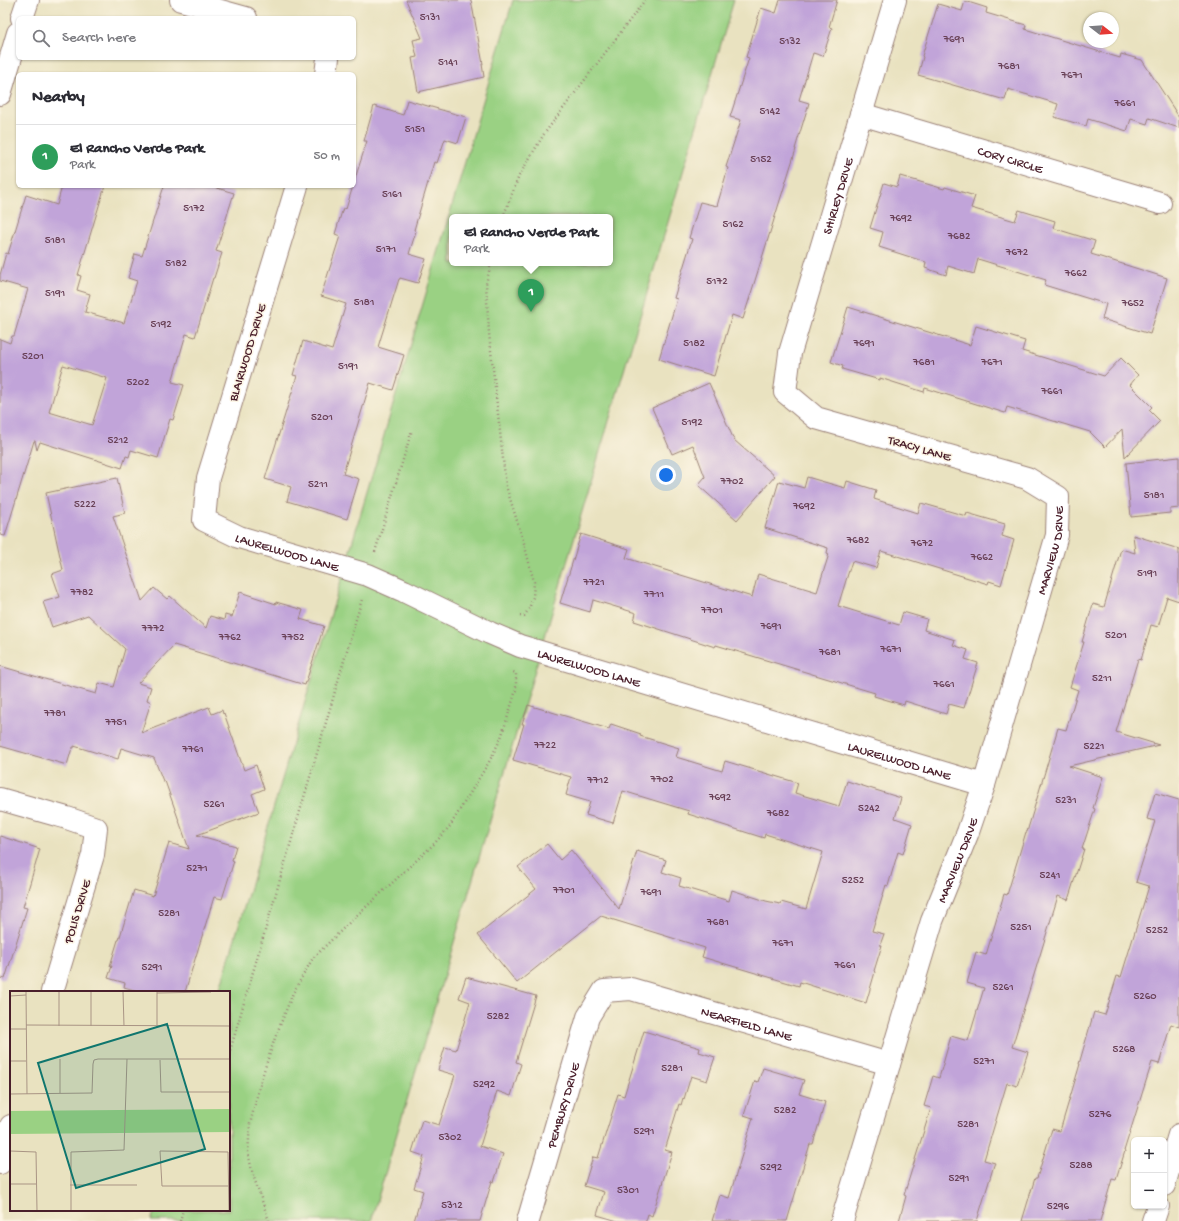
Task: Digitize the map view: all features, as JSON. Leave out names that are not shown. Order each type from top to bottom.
[{"type":"street","points":[[23,16],[28,0]]},
{"type":"street","points":[[181,0],[239,16]]},
{"type":"street","name":"SHIRLEY DRIVE","points":[[785,392],[790,352],[895,0]]},
{"type":"street","points":[[0,94],[16,40]]},
{"type":"street","points":[[326,72],[328,60]]},
{"type":"street","name":"CORY CIRCLE","points":[[861,114],[1160,203]]},
{"type":"street","name":"BLAIRWOOD DRIVE","points":[[204,520],[208,478],[296,188]]},
{"type":"street","name":"TRACY LANE","points":[[785,392],[816,418],[1027,478],[1058,497]]},
{"type":"street","name":"MARVIEW DRIVE","points":[[842,1221],[932,921],[968,832],[984,785],[1057,534],[1058,497]]},
{"type":"street","name":"LAURELWOOD LANE","points":[[204,520],[239,537],[368,575],[520,646],[984,785]]},
{"type":"street","name":"POLIS DRIVE","points":[[0,799],[96,828],[93,855],[52,991]]},
{"type":"street","name":"NEARFIELD LANE","points":[[604,991],[631,989],[889,1064]]},
{"type":"street","name":"PEMBURY DRIVE","points":[[528,1221],[588,1017],[604,991]]},
{"type":"street","points":[[0,1163],[10,1129]]},
{"type":"street","points":[[1167,1175],[1179,1135]]},
{"type":"street","points":[[1153,1221],[1157,1209]]},
{"type":"path","points":[[504,214],[519,176],[544,134],[645,0]]},
{"type":"path","points":[[490,266],[486,284],[489,333],[506,486],[524,543],[534,582],[533,597],[529,609],[524,616],[511,614]]},
{"type":"path","points":[[230,1051],[368,575],[412,430]]},
{"type":"path","points":[[269,1221],[253,1175],[248,1152],[250,1124],[261,1080],[275,1038],[293,993],[313,958],[434,844],[450,826],[489,762],[501,738],[516,690],[516,673],[510,670]]},
{"type":"path","points":[[180,1221],[183,1211]]},
{"type":"green space","points":[[513,0],[734,0],[371,1221],[151,1221],[155,1211],[230,1211],[230,991],[219,991],[449,216],[449,266],[613,266],[613,214],[450,214]]},
{"type":"building","points":[[406,0],[471,0],[484,77],[418,92],[412,58],[417,57],[413,40],[422,38]]},
{"type":"building","points":[[780,0],[837,0],[829,27],[832,28],[823,56],[813,53],[799,100],[809,103],[743,319],[732,315],[714,376],[659,359],[677,299],[674,298],[692,239],[689,238],[700,202],[717,206],[728,168],[726,167],[741,120],[730,117],[749,58],[746,57],[761,8],[776,13]]},
{"type":"building","points":[[965,1],[987,8],[986,13],[1026,25],[1025,29],[1083,47],[1083,48],[1120,58],[1121,54],[1142,60],[1179,117],[1179,128],[1149,118],[1147,124],[1131,119],[1127,131],[1088,119],[1086,126],[1054,117],[1058,104],[1008,89],[1005,100],[918,75],[922,56],[938,4],[962,11]]},
{"type":"building","points":[[407,100],[466,117],[458,143],[445,139],[437,163],[434,162],[414,230],[416,231],[409,254],[426,259],[418,283],[399,279],[378,347],[404,355],[393,390],[370,383],[343,474],[359,479],[347,519],[287,501],[291,487],[265,479],[297,376],[293,375],[303,341],[332,350],[346,304],[321,296],[340,236],[335,234],[343,208],[346,209],[352,188],[356,188],[356,176],[367,141],[364,141],[374,106],[403,115]]},
{"type":"building","points":[[900,176],[944,189],[945,187],[975,196],[971,208],[1015,221],[1019,210],[1055,221],[1053,228],[1095,241],[1091,254],[1167,278],[1150,334],[1102,319],[1106,304],[1044,285],[1046,280],[978,259],[974,274],[948,266],[946,275],[925,268],[926,262],[879,247],[883,232],[870,228],[884,183],[897,187]]},
{"type":"building","points":[[61,188],[104,188],[78,275],[81,276],[77,290],[90,294],[85,312],[124,323],[137,281],[128,278],[135,254],[142,256],[163,188],[217,188],[234,193],[216,251],[222,253],[195,337],[186,334],[172,382],[184,385],[173,420],[170,419],[158,458],[131,450],[129,457],[126,456],[122,468],[40,442],[37,450],[34,441],[5,536],[0,535],[0,339],[10,343],[12,336],[14,336],[28,289],[0,281],[0,275],[26,195],[57,205]],"holes":[[[63,365],[107,378],[92,425],[49,412]]]},
{"type":"building","points":[[848,307],[970,345],[976,326],[1025,341],[1022,351],[1104,376],[1121,358],[1138,375],[1130,385],[1152,407],[1149,410],[1160,421],[1125,457],[1122,429],[1105,447],[1090,432],[1007,407],[1005,413],[925,388],[924,392],[880,378],[880,380],[842,369],[843,366],[831,362]]},
{"type":"building","points":[[709,383],[734,440],[775,476],[737,520],[698,485],[705,477],[693,445],[672,454],[652,408]]},
{"type":"building","points":[[1179,457],[1179,508],[1170,509],[1170,513],[1131,517],[1126,463]]},
{"type":"building","points":[[807,477],[845,488],[847,481],[876,490],[874,499],[918,513],[921,503],[966,516],[967,513],[1005,524],[1002,536],[1014,540],[1001,585],[989,581],[988,584],[881,551],[876,568],[852,561],[838,606],[899,625],[903,612],[927,619],[924,630],[955,640],[953,645],[968,650],[965,659],[978,663],[964,708],[949,704],[946,714],[905,701],[904,705],[874,696],[875,693],[716,645],[715,647],[634,621],[636,613],[593,600],[590,612],[560,603],[581,534],[629,549],[626,558],[752,597],[758,574],[817,592],[829,554],[827,553],[828,548],[765,528],[779,481],[804,488]]},
{"type":"building","points":[[117,478],[125,513],[113,516],[142,601],[154,588],[167,599],[170,596],[206,628],[210,616],[224,620],[225,615],[232,617],[240,592],[276,604],[276,602],[303,610],[300,619],[324,626],[305,685],[174,645],[138,683],[151,687],[147,700],[151,702],[141,733],[209,707],[212,714],[222,710],[244,770],[256,765],[264,789],[252,794],[259,812],[197,835],[236,846],[232,860],[234,861],[222,899],[214,897],[185,991],[138,991],[124,987],[125,983],[108,978],[112,966],[110,966],[134,890],[153,896],[169,843],[189,849],[165,781],[163,781],[154,758],[121,748],[118,759],[74,746],[67,765],[0,746],[0,666],[96,694],[99,683],[114,687],[125,649],[88,615],[52,627],[43,602],[60,597],[52,574],[63,570],[46,493]]},
{"type":"building","points":[[1133,535],[1179,549],[1179,601],[1167,597],[1158,627],[1151,625],[1141,660],[1138,659],[1116,732],[1159,745],[1069,766],[1103,777],[1093,808],[1095,809],[1082,849],[1084,849],[1068,900],[1058,896],[1012,1047],[1028,1052],[1017,1086],[1007,1083],[984,1160],[995,1163],[977,1221],[899,1221],[906,1196],[904,1195],[931,1108],[924,1106],[933,1076],[939,1078],[951,1036],[968,1041],[984,988],[967,983],[976,952],[986,955],[1004,894],[1007,895],[1027,832],[1058,728],[1066,730],[1078,690],[1070,687],[1084,642],[1082,642],[1093,604],[1104,607],[1121,549],[1135,553]]},
{"type":"building","points":[[528,705],[609,729],[611,724],[641,734],[640,736],[679,748],[676,757],[722,771],[725,761],[798,783],[795,793],[839,806],[847,781],[901,798],[895,818],[912,824],[903,854],[898,852],[872,931],[884,934],[866,1003],[800,982],[799,986],[702,957],[705,948],[601,916],[517,983],[478,935],[536,889],[518,867],[547,844],[560,860],[571,850],[619,909],[637,851],[666,860],[662,872],[681,878],[679,886],[729,901],[732,890],[766,901],[780,904],[781,902],[806,909],[823,852],[765,834],[764,838],[688,814],[689,811],[623,791],[613,823],[586,815],[590,802],[566,795],[571,777],[513,760]]},
{"type":"building","points":[[1155,793],[1179,800],[1179,1027],[1171,1024],[1159,1064],[1152,1062],[1116,1180],[1112,1179],[1100,1221],[1022,1221],[1052,1129],[1060,1131],[1094,1012],[1105,1015],[1117,976],[1121,977],[1149,886],[1136,882],[1155,821],[1147,819]]},
{"type":"building","points":[[0,836],[40,849],[23,907],[27,908],[5,979],[0,978]]},
{"type":"building","points":[[466,977],[536,996],[516,1062],[521,1064],[511,1096],[497,1091],[480,1146],[503,1154],[494,1182],[492,1181],[480,1221],[414,1221],[423,1191],[414,1188],[424,1156],[412,1152],[422,1120],[439,1125],[455,1075],[438,1070],[445,1047],[456,1050],[470,1002],[459,998]]},
{"type":"building","points":[[644,1031],[700,1048],[699,1052],[715,1057],[707,1081],[691,1076],[684,1099],[683,1098],[681,1105],[679,1104],[665,1150],[672,1152],[652,1216],[648,1214],[646,1221],[618,1221],[597,1215],[604,1192],[584,1186],[593,1157],[598,1158],[618,1094],[624,1096]]},
{"type":"building","points":[[763,1068],[804,1080],[799,1094],[825,1102],[813,1144],[810,1144],[787,1221],[712,1221],[720,1195],[729,1198],[753,1118],[744,1115],[755,1081],[758,1082]]},
{"type":"place","name":"El Rancho Verde Park","points":[[531,312]]}]
